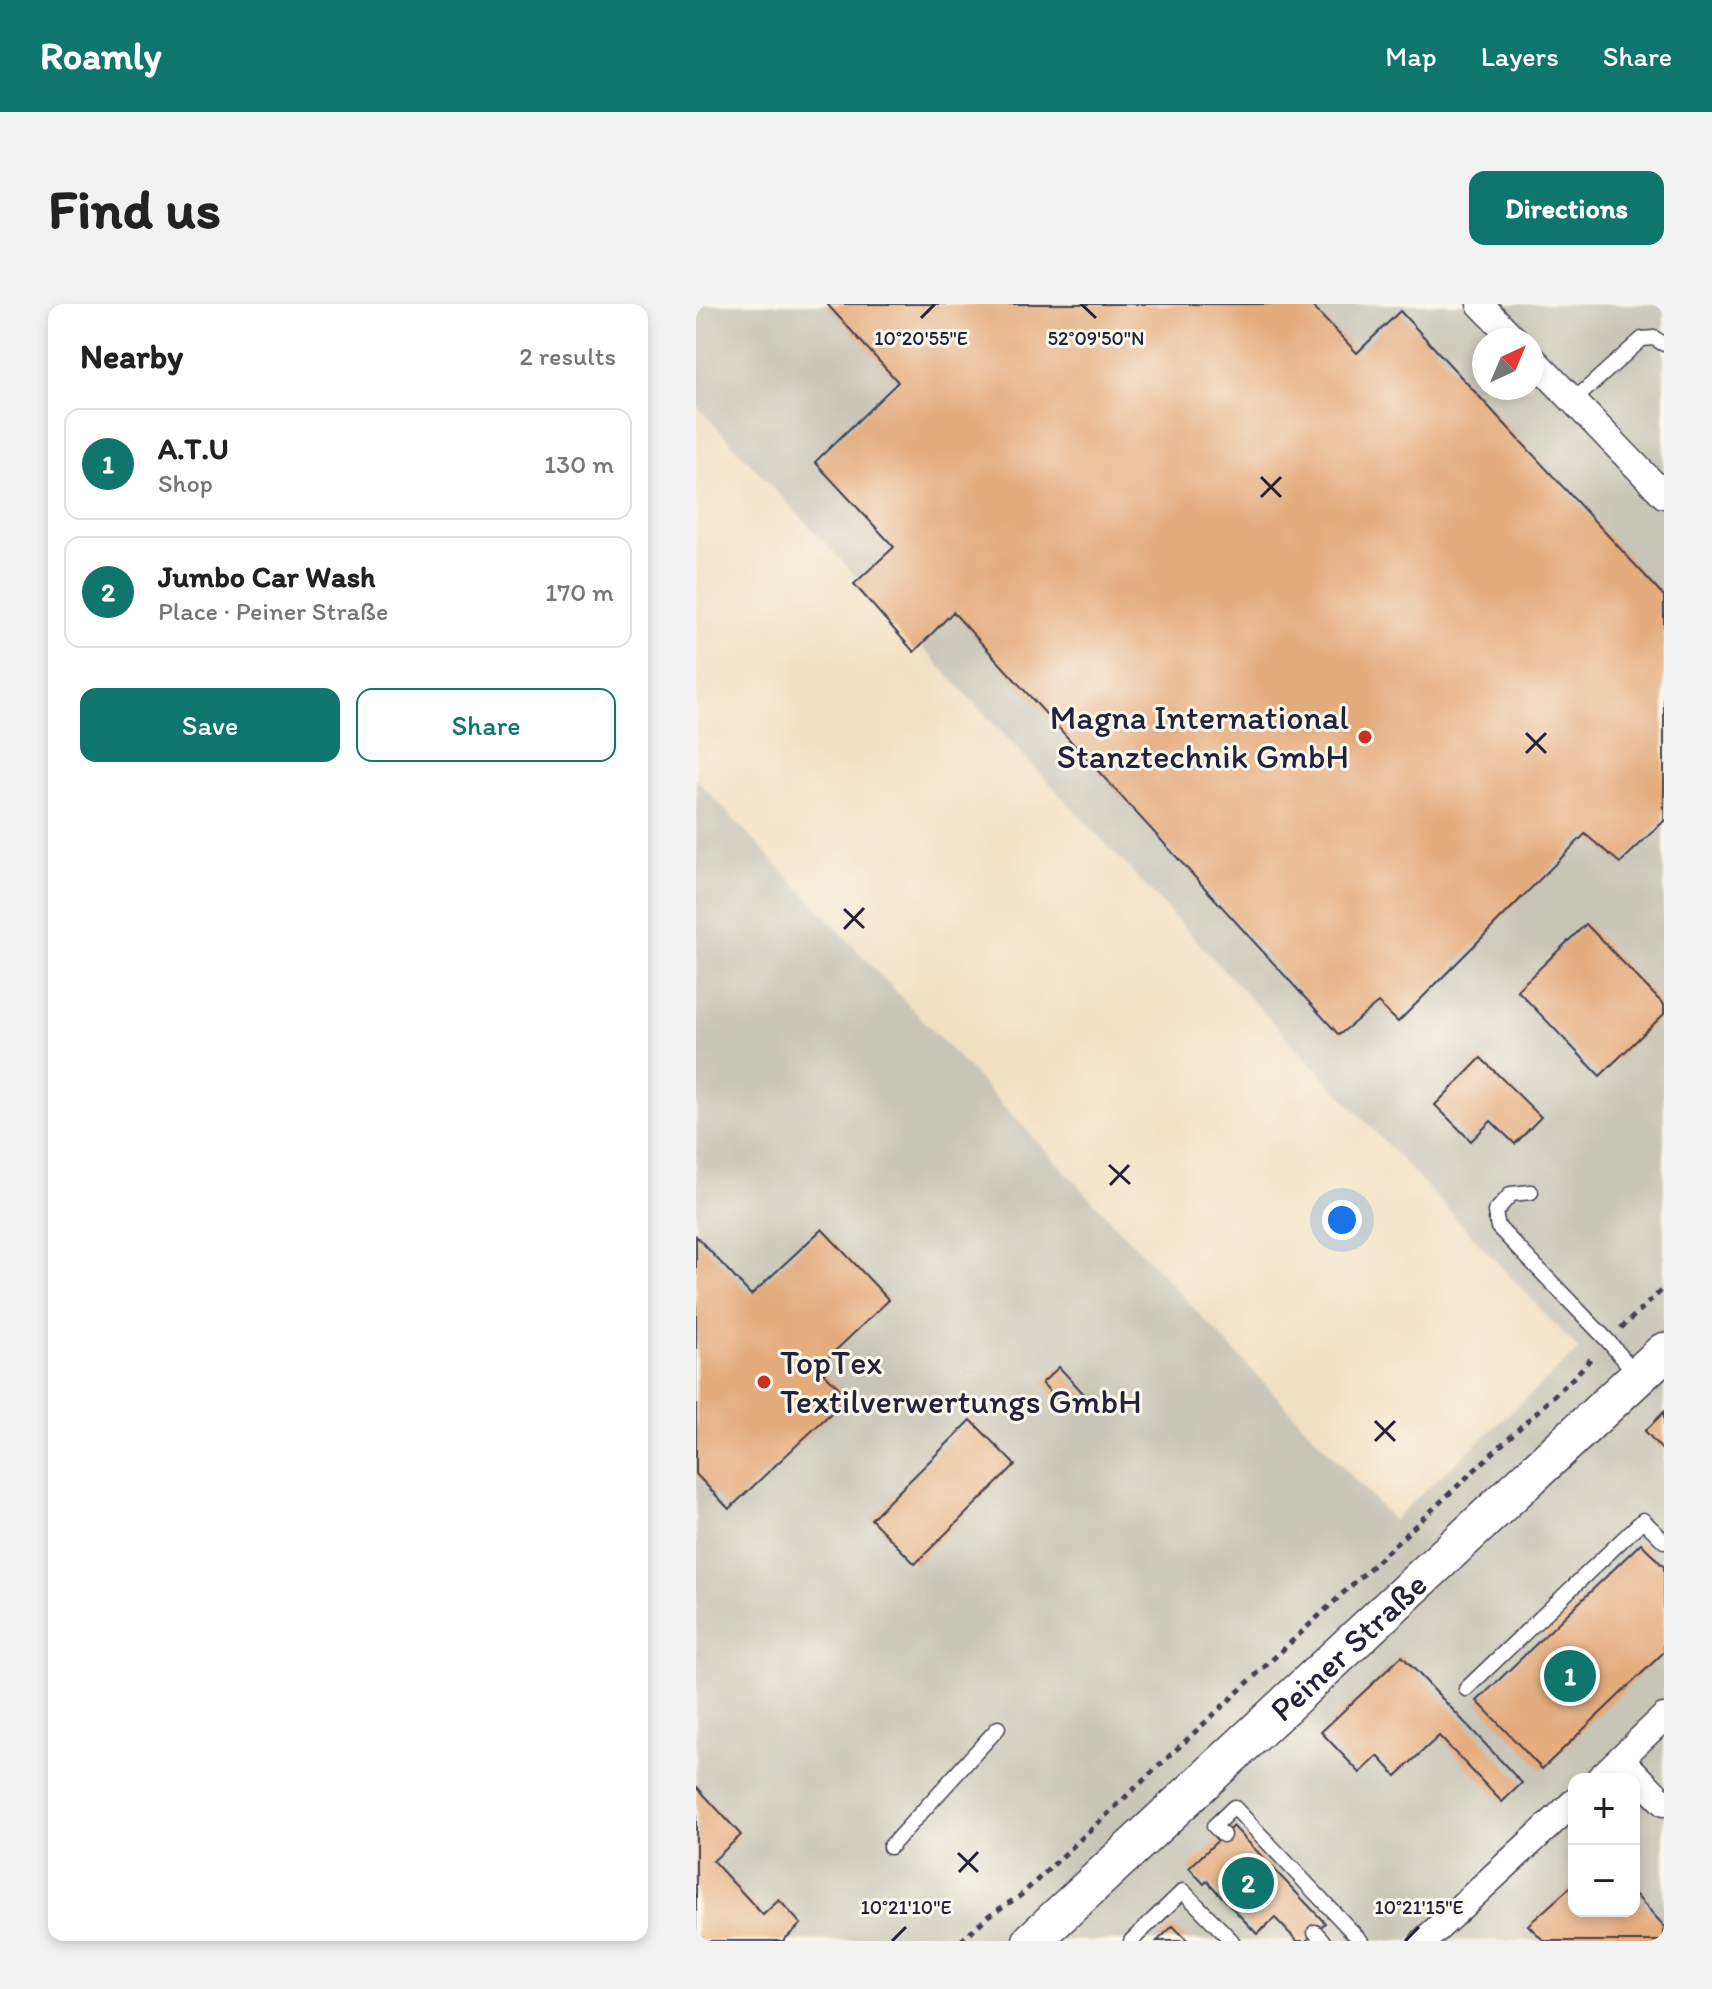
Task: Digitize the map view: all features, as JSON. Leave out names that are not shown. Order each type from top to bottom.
[{"type":"main road","name":"Peiner Straße","points":[[1032,1941],[1651,1364]]},
{"type":"street","points":[[1480,304],[1503,328]]},
{"type":"street","points":[[1544,371],[1664,495]]},
{"type":"street","points":[[1606,1773],[1664,1717]]},
{"type":"street","points":[[1621,1759],[1664,1803]]},
{"type":"street","points":[[1424,1941],[1568,1808]]},
{"type":"lane","points":[[1573,401],[1642,339],[1654,338],[1664,344]]},
{"type":"lane","points":[[1531,1192],[1511,1194],[1495,1212],[1498,1227],[1608,1341],[1651,1364]]},
{"type":"lane","points":[[1466,1689],[1643,1520],[1664,1541]]},
{"type":"lane","points":[[890,1847],[998,1728]]},
{"type":"lane","points":[[1223,1835],[1214,1826],[1234,1807],[1361,1941]]},
{"type":"lane","points":[[1131,1941],[1183,1891],[1232,1941]]},
{"type":"path","points":[[961,1941],[988,1916],[1020,1896],[1576,1375],[1664,1288]]},
{"type":"shaded area","points":[[696,304],[1664,304],[1664,1941],[696,1941],[696,779],[1393,1520],[1579,1350],[696,405]]},
{"type":"building","name":"Magna International Stanztechnik GmbH","points":[[827,304],[1310,304],[1357,353],[1400,311],[1472,389],[1472,400],[1482,400],[1664,596],[1664,821],[1620,863],[1585,834],[1398,1022],[1378,1003],[1339,1035],[953,612],[914,652],[854,584],[894,547],[815,462],[898,382]]},
{"type":"building","points":[[1586,924],[1664,1005],[1664,1014],[1600,1076],[1517,990]]},
{"type":"building","points":[[1481,1058],[1541,1117],[1515,1144],[1491,1121],[1471,1141],[1435,1105]]},
{"type":"building","name":"TopTex Textilverwertungs GmbH","points":[[822,1229],[889,1300],[818,1367],[848,1397],[729,1509],[696,1474],[696,1236],[751,1295]]},
{"type":"building","points":[[1059,1367],[1084,1394],[1067,1410],[1042,1383]]},
{"type":"building","points":[[1664,1412],[1664,1452],[1645,1431]]},
{"type":"building","points":[[971,1420],[1015,1465],[915,1564],[871,1519]]},
{"type":"building","points":[[1641,1543],[1664,1567],[1664,1652],[1542,1769],[1477,1701]]},
{"type":"building","points":[[1402,1656],[1522,1783],[1502,1802],[1439,1736],[1396,1776],[1378,1756],[1360,1773],[1321,1732]]},
{"type":"building","points":[[696,1786],[741,1835],[713,1861],[763,1915],[779,1900],[801,1924],[783,1941],[696,1941]]},
{"type":"building","points":[[1233,1826],[1325,1923],[1306,1941],[1297,1941],[1275,1918],[1257,1934],[1207,1881],[1204,1884],[1189,1868]]},
{"type":"building","points":[[1568,1889],[1568,1917],[1640,1917],[1640,1900],[1664,1926],[1664,1941],[1544,1941],[1528,1925]]},
{"type":"building","points":[[1173,1926],[1188,1941],[1157,1941]]},
{"type":"place","name":"Magna International Stanztechnik GmbH","points":[[1365,737]]},
{"type":"place","name":"TopTex Textilverwertungs GmbH","points":[[764,1382]]},
{"type":"place","name":"A.T.U","points":[[1570,1676]]},
{"type":"place","name":"Jumbo Car Wash","points":[[1248,1883]]}]
